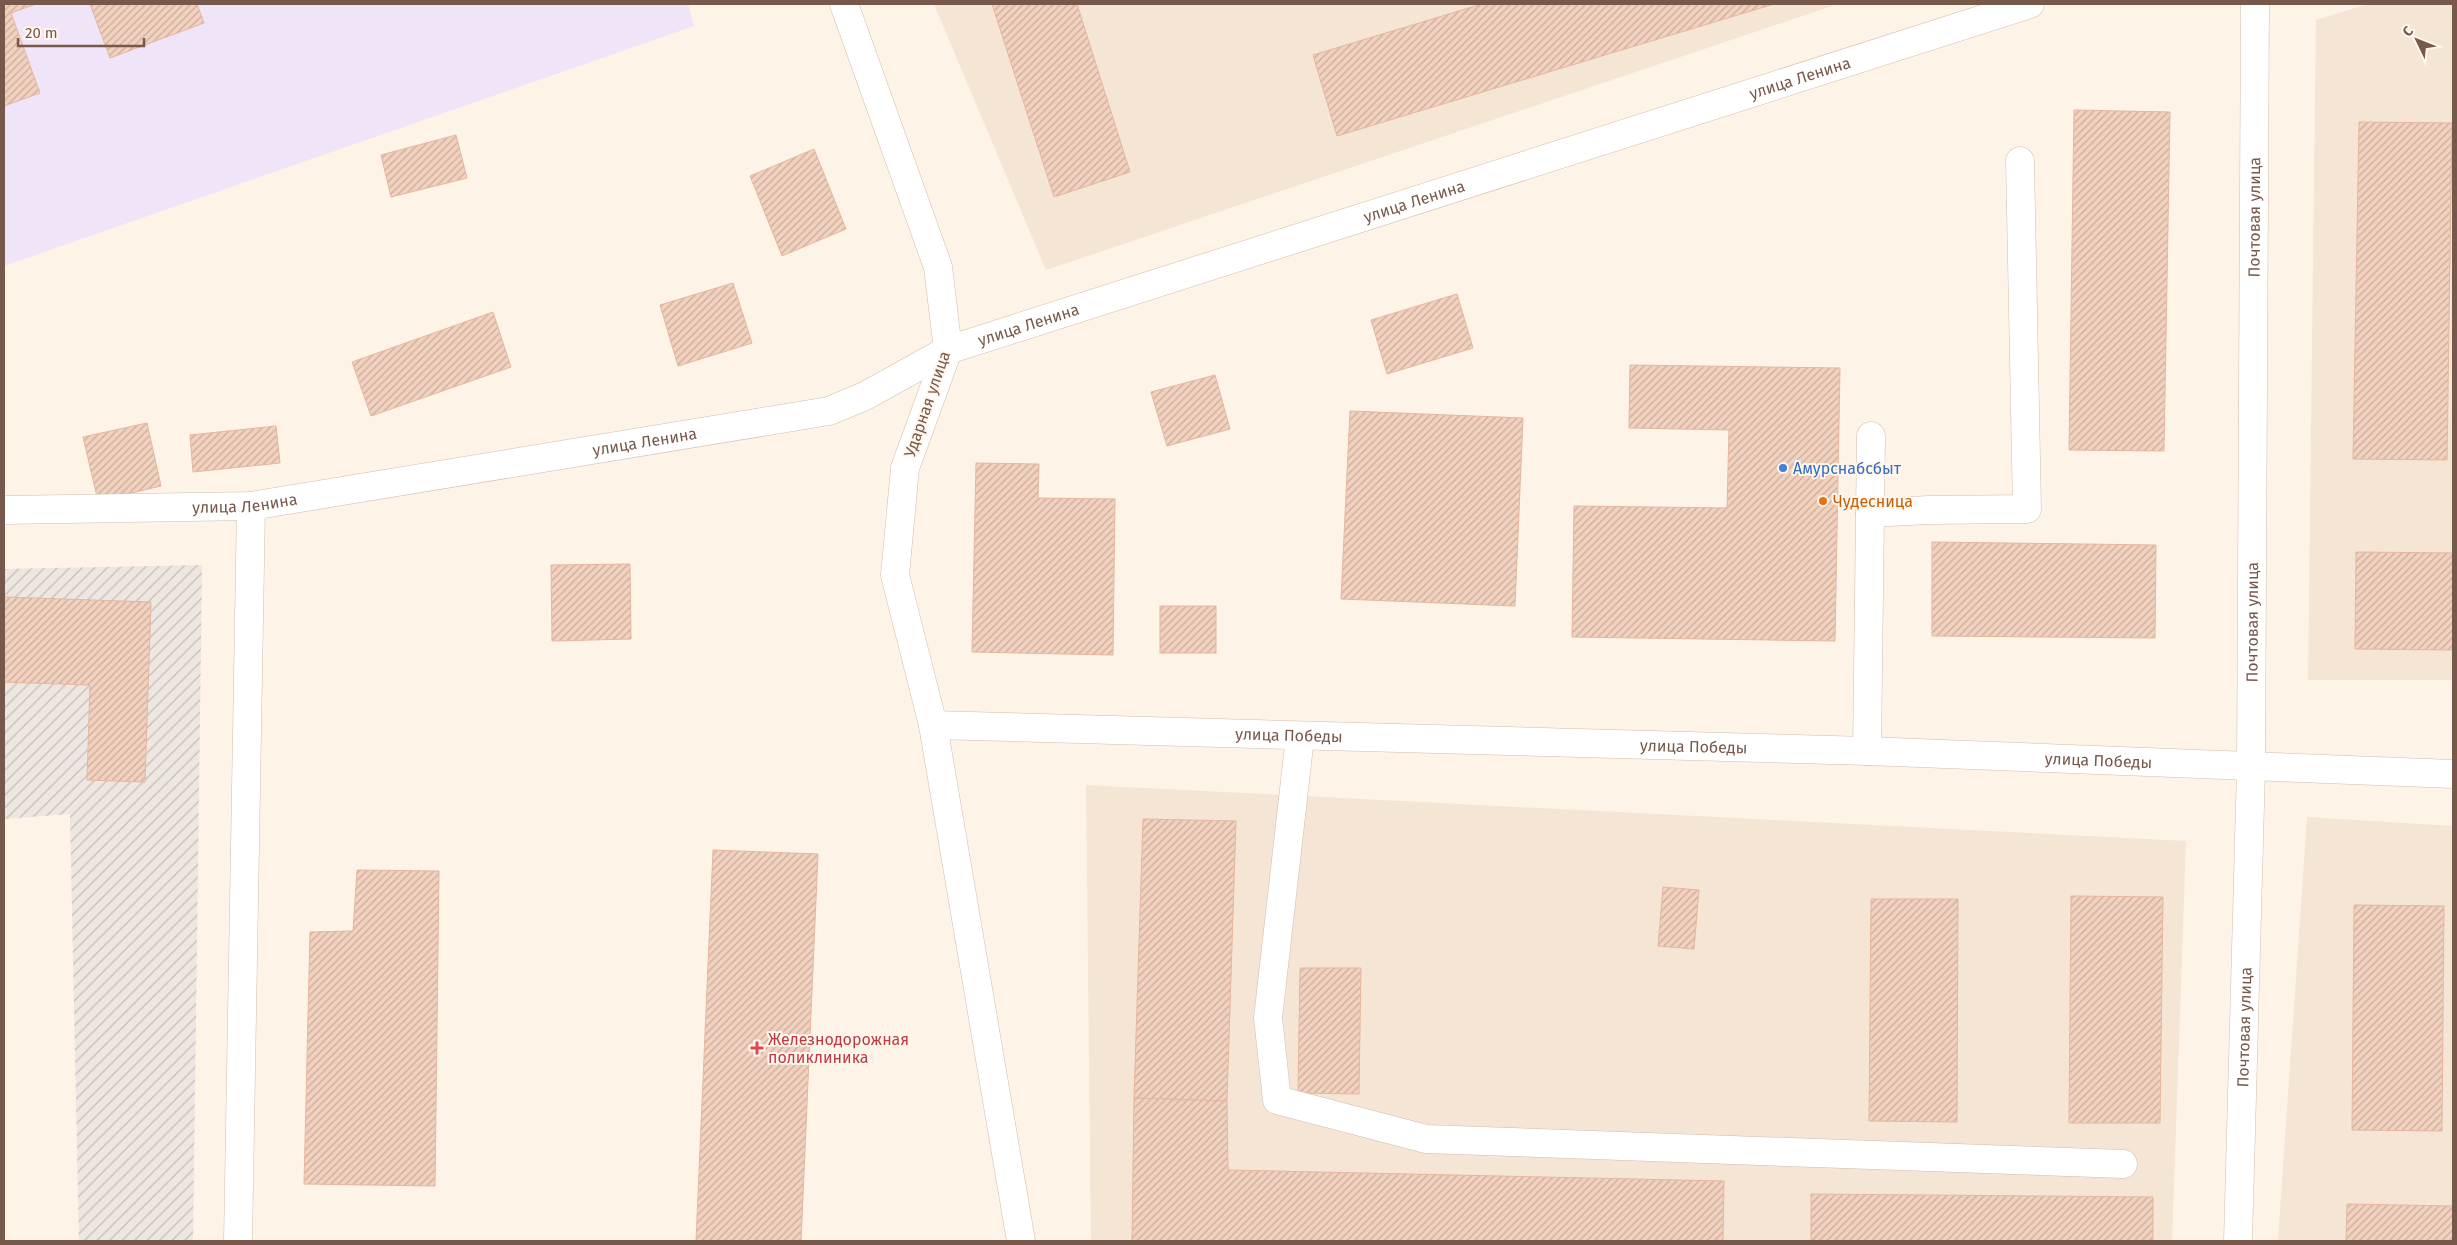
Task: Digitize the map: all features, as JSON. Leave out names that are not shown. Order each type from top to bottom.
[{"type":"street","name":"Ударная улица","points":[[844,4],[938,266],[948,350],[904,468],[895,575],[933,725],[1021,1241]]},
{"type":"street","name":"улица Ленина","points":[[4,510],[251,506],[830,411],[865,396],[948,350],[2030,4]]},
{"type":"street","name":"Почтовая улица","points":[[2238,1241],[2251,768],[2255,4]]},
{"type":"street","points":[[1870,513],[2027,509],[2020,161]]},
{"type":"street","points":[[1867,751],[1871,436]]},
{"type":"street","points":[[238,1241],[251,506]]},
{"type":"street","name":"улица Победы","points":[[933,725],[1300,737],[1867,751],[2251,768],[2453,774]]},
{"type":"street","points":[[1300,737],[1268,1018],[1277,1100],[1426,1140],[2123,1164]]},
{"type":"shaded area","points":[[4,4],[688,4],[694,26],[4,266]]},
{"type":"shaded area","points":[[934,4],[1838,4],[1046,270]]},
{"type":"shaded area","points":[[2368,4],[2453,4],[2453,680],[2308,680],[2316,20]]},
{"type":"shaded area","points":[[202,565],[193,1241],[79,1241],[70,814],[4,819],[4,569]]},
{"type":"shaded area","points":[[1086,785],[2186,841],[2172,1241],[1091,1241]]},
{"type":"shaded area","points":[[2307,817],[2453,826],[2453,1241],[2278,1241]]},
{"type":"building","points":[[4,4],[36,4],[11,13],[40,93],[4,106]]},
{"type":"building","points":[[90,4],[197,4],[204,23],[110,58]]},
{"type":"building","points":[[992,4],[1077,4],[1130,172],[1054,197]]},
{"type":"building","points":[[1482,4],[1774,4],[1337,136],[1313,55]]},
{"type":"building","points":[[2074,110],[2170,112],[2164,451],[2069,450]]},
{"type":"building","points":[[2359,122],[2452,123],[2447,460],[2353,459]]},
{"type":"building","points":[[456,135],[467,178],[391,197],[381,155]]},
{"type":"building","points":[[814,149],[846,229],[782,256],[750,176]]},
{"type":"building","points":[[733,283],[752,343],[678,366],[660,305]]},
{"type":"building","points":[[1457,294],[1473,348],[1387,374],[1371,320]]},
{"type":"building","points":[[493,312],[511,367],[371,416],[352,362]]},
{"type":"building","name":"Амурснабсбыт","points":[[1630,365],[1840,368],[1835,641],[1572,637],[1574,506],[1727,508],[1729,430],[1629,428]]},
{"type":"building","points":[[1215,375],[1230,429],[1167,446],[1151,392]]},
{"type":"building","points":[[1350,411],[1523,418],[1515,606],[1341,599]]},
{"type":"building","points":[[147,423],[161,486],[98,501],[83,437]]},
{"type":"building","points":[[276,426],[280,463],[193,472],[190,435]]},
{"type":"building","points":[[976,463],[1039,464],[1038,498],[1115,499],[1113,655],[972,652]]},
{"type":"building","points":[[1932,542],[2156,545],[2155,638],[1932,636]]},
{"type":"building","points":[[2356,552],[2453,553],[2453,650],[2355,649]]},
{"type":"building","points":[[630,564],[631,639],[552,641],[551,565]]},
{"type":"building","points":[[4,597],[151,602],[145,782],[87,780],[90,685],[4,682]]},
{"type":"building","points":[[1160,606],[1216,606],[1216,653],[1160,653]]},
{"type":"building","points":[[1143,819],[1236,821],[1227,1101],[1134,1098]]},
{"type":"building","name":"Железнодорожная поликлиника","points":[[713,850],[818,854],[801,1241],[696,1241]]},
{"type":"building","points":[[357,870],[439,871],[435,1186],[304,1184],[310,932],[353,931]]},
{"type":"building","points":[[1663,887],[1699,890],[1694,949],[1658,946]]},
{"type":"building","points":[[2071,896],[2163,897],[2160,1123],[2069,1123]]},
{"type":"building","points":[[1871,899],[1958,899],[1957,1122],[1869,1121]]},
{"type":"building","points":[[2354,905],[2444,906],[2442,1131],[2352,1130]]},
{"type":"building","points":[[1300,968],[1361,968],[1359,1094],[1298,1093]]},
{"type":"building","points":[[1134,1098],[1227,1101],[1228,1170],[1724,1181],[1723,1241],[1132,1241]]},
{"type":"building","points":[[1811,1194],[2153,1197],[2153,1241],[1811,1241]]},
{"type":"building","points":[[2347,1204],[2453,1206],[2453,1241],[2346,1241]]},
{"type":"place","name":"Амурснабсбыт","points":[[1783,468]]},
{"type":"place","name":"Чудесница","points":[[1823,501]]},
{"type":"place","name":"Железнодорожная поликлиника","points":[[757,1048]]}]
